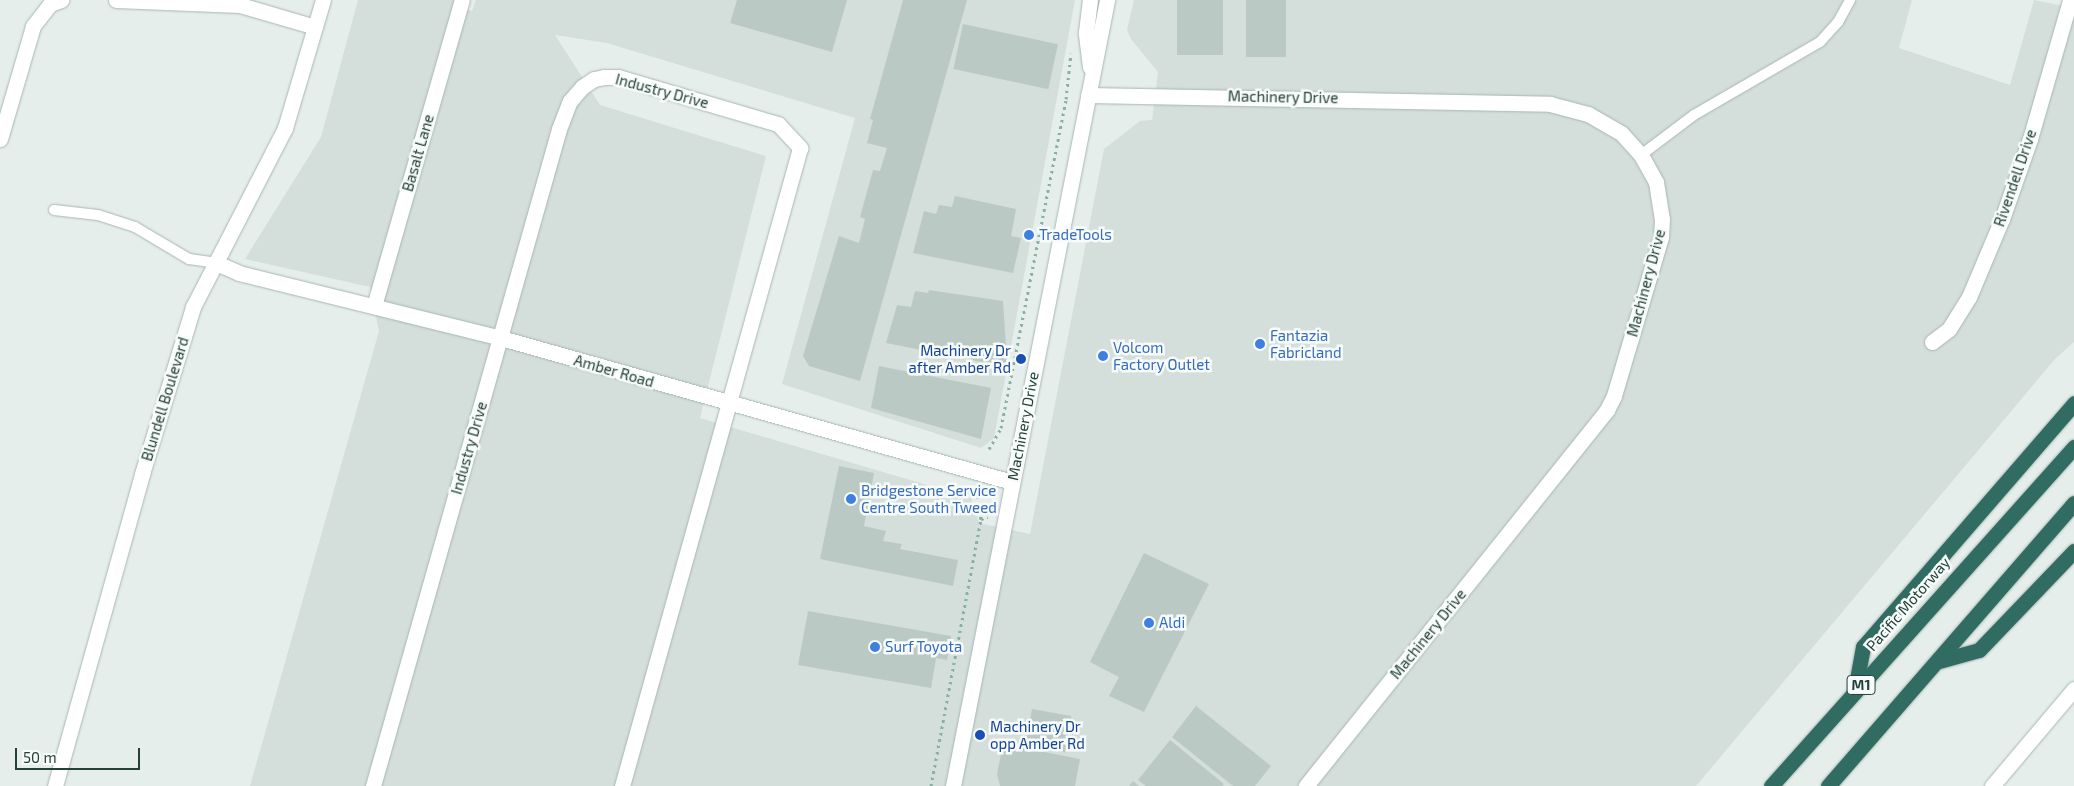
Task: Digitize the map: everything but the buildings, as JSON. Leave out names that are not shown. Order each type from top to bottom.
[{"type":"highway","points":[[1855,692],[1863,647],[2074,402]]},
{"type":"highway","name":"Pacific Motorway","points":[[1771,786],[2074,447]]},
{"type":"highway","points":[[1828,786],[2074,504]]},
{"type":"highway","points":[[1939,661],[1979,650],[2074,551]]},
{"type":"street","points":[[0,139],[33,26],[50,4],[61,0]]},
{"type":"street","points":[[116,0],[240,4],[315,27]]},
{"type":"street","name":"Blundell Boulevard","points":[[55,786],[142,474],[193,307],[285,128],[323,0]]},
{"type":"street","name":"Basalt Lane","points":[[374,306],[462,0]]},
{"type":"street","name":"Machinery Drive","points":[[1090,0],[1086,32],[1091,79]]},
{"type":"street","name":"Machinery Drive","points":[[953,786],[1107,0]]},
{"type":"street","name":"Rivendell Drive","points":[[1932,342],[1949,329],[1969,298],[2002,219],[2030,139],[2070,0]]},
{"type":"street","name":"Industry Drive","points":[[373,786],[559,128],[570,101],[594,78],[618,77],[778,124],[800,148],[731,404],[622,786]]},
{"type":"street","name":"Machinery Drive","points":[[1088,95],[1550,104],[1588,114],[1609,124],[1633,143],[1656,182],[1660,198],[1661,237],[1614,396],[1607,410],[1306,786]]},
{"type":"street","name":"Amber Road","points":[[216,263],[239,273],[501,338],[1012,482]]},
{"type":"street","points":[[1992,786],[2074,689]]},
{"type":"lane","points":[[1641,154],[1694,115],[1820,42],[1832,31],[1850,0]]},
{"type":"lane","points":[[54,210],[98,215],[126,224],[189,259],[216,263]]},
{"type":"path","points":[[989,449],[1001,428],[1066,99],[1072,46]]},
{"type":"path","points":[[931,786],[981,519],[977,504],[978,496]]},
{"type":"path","points":[[981,519],[988,517]]},
{"type":"shaded area","points":[[358,0],[454,0],[453,6],[472,11],[476,0],[1075,0],[994,438],[981,448],[782,384],[855,118],[607,43],[555,35],[600,105],[766,156],[700,418],[971,498],[979,523],[1030,534],[1104,149],[1140,121],[1152,120],[1158,72],[1131,39],[1127,30],[1134,0],[1912,0],[1899,48],[2010,85],[2034,0],[2074,8],[2074,342],[2055,359],[1696,786],[250,786],[379,331],[370,287],[245,259],[321,137]]},
{"type":"place","name":"TradeTools","points":[[1029,235]]},
{"type":"place","name":"Fantazia Fabricland","points":[[1260,344]]},
{"type":"place","name":"Volcom Factory Outlet","points":[[1103,356]]},
{"type":"place","name":"Machinery Dr after Amber Rd","points":[[1021,359]]},
{"type":"place","name":"Bridgestone Service Centre South Tweed","points":[[851,499]]},
{"type":"place","name":"Aldi","points":[[1149,623]]},
{"type":"place","name":"Surf Toyota","points":[[875,647]]},
{"type":"place","name":"Machinery Dr opp Amber Rd","points":[[980,735]]}]
